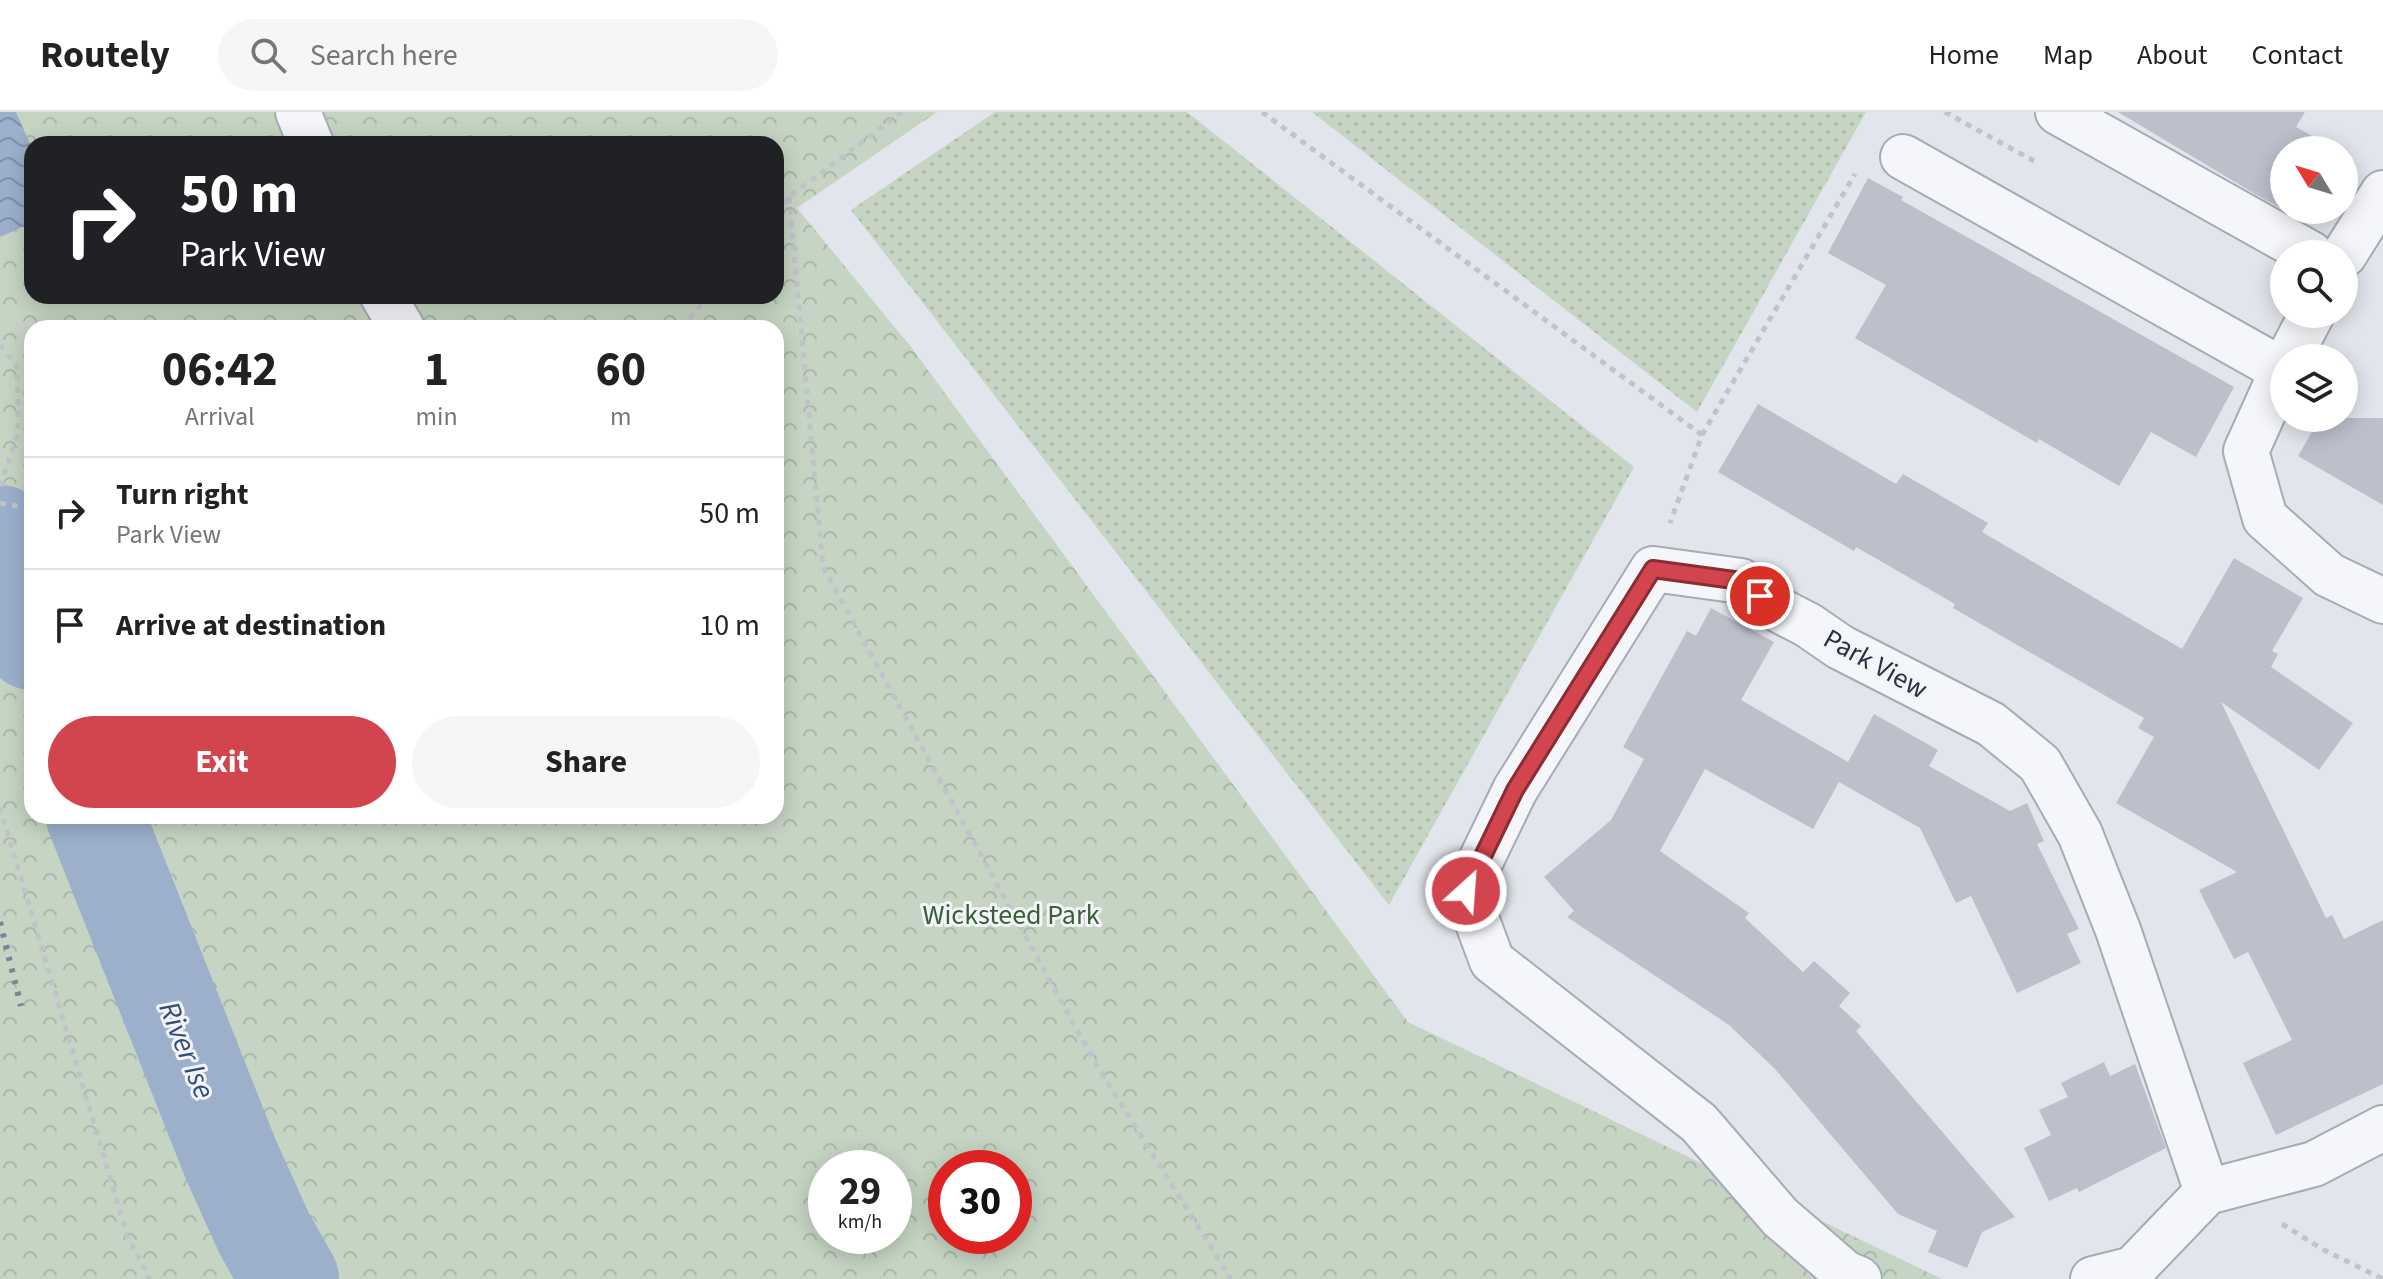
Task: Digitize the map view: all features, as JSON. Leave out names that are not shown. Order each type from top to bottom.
[{"type":"street","points":[[298,112],[308,136]]},
{"type":"street","points":[[2058,112],[2286,240]]},
{"type":"street","points":[[1903,157],[2270,357]]},
{"type":"street","points":[[2353,240],[2383,193]]},
{"type":"street","points":[[2270,398],[2246,451],[2265,518],[2329,575],[2383,601]]},
{"type":"street","points":[[1653,569],[1515,790],[1466,891],[1492,961],[1699,1123],[1780,1217],[1845,1273],[1859,1279]]},
{"type":"street","name":"Park View","points":[[1653,569],[1741,581],[1779,610],[1840,647],[1991,724],[2040,764],[2080,834],[2207,1192]]},
{"type":"street","points":[[2093,1279],[2133,1269],[2207,1192],[2314,1164],[2383,1128]]},
{"type":"path","points":[[784,203],[902,112]]},
{"type":"path","points":[[1262,112],[1702,435]]},
{"type":"path","points":[[1653,569],[1702,435],[1859,166]]},
{"type":"path","points":[[789,197],[823,567],[1093,1059],[1231,1279]]},
{"type":"path","points":[[688,320],[702,304]]},
{"type":"path","points":[[0,345],[17,366],[18,432],[0,488]]},
{"type":"path","points":[[0,503],[24,508]]},
{"type":"path","points":[[0,807],[128,1238],[150,1279]]},
{"type":"path","points":[[2251,1181],[2285,1227],[2383,1279]]},
{"type":"green space","name":"Wicksteed Park","points":[[0,112],[937,112],[797,208],[911,347],[1408,1022],[1942,1279],[0,1279]]},
{"type":"green space","points":[[995,112],[1187,112],[1634,467],[1389,905],[851,210]]},
{"type":"green space","points":[[1312,112],[1866,112],[1697,412]]},
{"type":"water","points":[[0,112],[16,112],[27,136],[24,136],[24,226],[0,237]]},
{"type":"building","points":[[2118,112],[2305,112],[2296,127],[2312,136],[2270,136],[2270,202]]},
{"type":"building","points":[[1868,178],[1903,197],[1901,200],[2234,387],[2196,457],[2151,432],[2119,486],[2039,439],[2037,443],[1855,338],[1886,285],[1828,253]]},
{"type":"building","points":[[1758,404],[1896,484],[1903,474],[1988,523],[1982,532],[2182,649],[2234,558],[2303,598],[2272,651],[2278,654],[2271,667],[2353,723],[2319,770],[2221,702],[2326,918],[2332,915],[2344,939],[2383,920],[2383,1084],[2276,1135],[2243,1063],[2292,1040],[2248,952],[2234,959],[2199,890],[2237,872],[2116,803],[2154,737],[2138,728],[2144,718],[1953,608],[1955,604],[1856,547],[1854,551],[1718,472]]},
{"type":"building","points":[[2358,418],[2383,418],[2383,505],[2298,456],[2312,432],[2358,432]]},
{"type":"building","points":[[1711,608],[1774,642],[1741,700],[1848,762],[1874,714],[1938,750],[1929,766],[2010,811],[2027,803],[2044,841],[2037,844],[2079,929],[2067,934],[2081,963],[2017,993],[1971,896],[1956,903],[1920,828],[1839,782],[1813,829],[1705,769],[1660,851],[1749,913],[1745,918],[1803,972],[1814,961],[1850,993],[1839,1006],[1861,1026],[1856,1031],[2015,1217],[1982,1232],[1967,1268],[1928,1252],[1937,1231],[1898,1214],[1775,1069],[1729,1025],[1567,917],[1574,911],[1544,877],[1611,820],[1644,759],[1623,747],[1687,631],[1696,636]]},
{"type":"building","points":[[2104,1062],[2110,1076],[2135,1064],[2166,1148],[2079,1192],[2077,1188],[2049,1201],[2024,1148],[2051,1135],[2039,1110],[2068,1097],[2061,1083]]},
{"type":"waterway","name":"River Ise","points":[[0,534],[24,614]]},
{"type":"waterway","name":"River Ise","points":[[98,824],[231,1160],[264,1233],[290,1279]]},
{"type":"railway","points":[[0,922],[21,1006]]},
{"type":"route","points":[[1466,891],[1515,790],[1653,569],[1741,581],[1760,596]]}]
